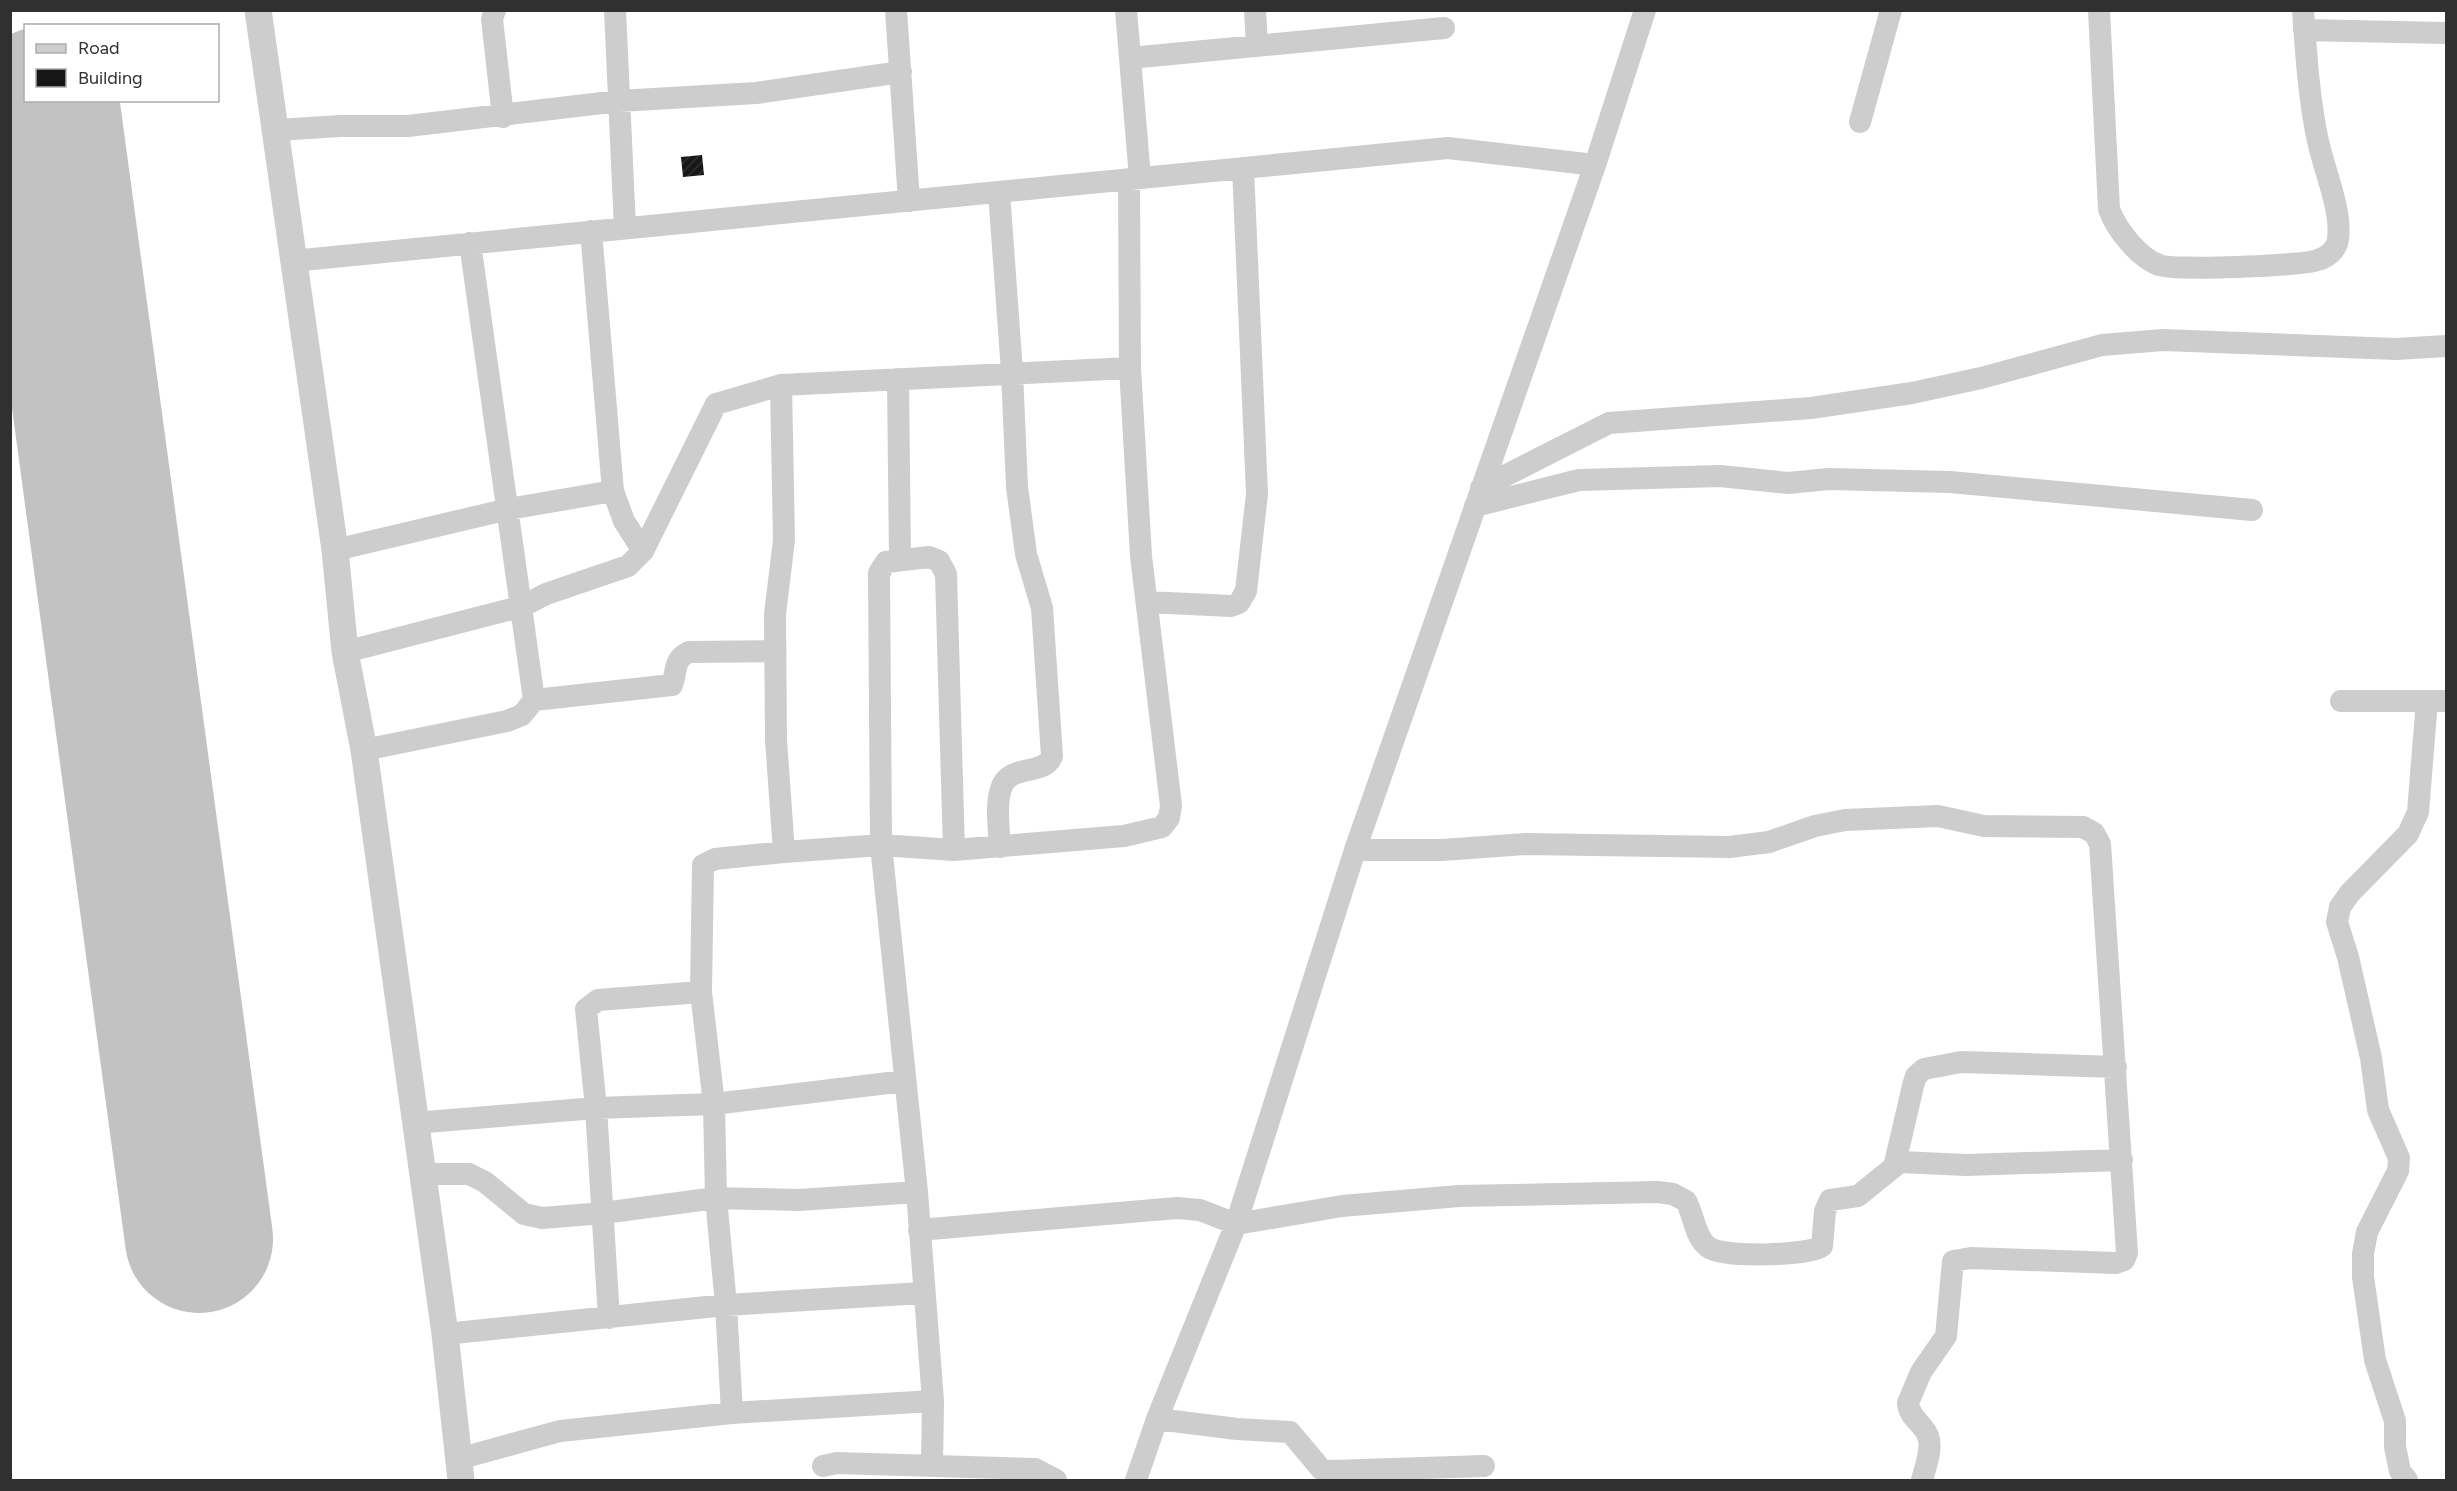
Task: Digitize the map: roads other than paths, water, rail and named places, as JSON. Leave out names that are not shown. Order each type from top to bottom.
[{"type":"street","points":[[258,10],[277,130],[292,261],[335,550],[345,652],[364,750],[444,1334],[460,1470],[560,1431],[732,1413],[933,1401]]},
{"type":"street","points":[[495,10],[492,19],[503,117]]},
{"type":"street","points":[[615,10],[625,228]]},
{"type":"street","points":[[896,10],[909,201]]},
{"type":"street","points":[[732,1413],[726,1305],[716,1198],[714,1104],[701,992],[703,866],[715,859],[881,844],[954,850],[1156,831],[1169,818],[1171,806],[1141,556],[1130,368],[1134,178],[1126,10]]},
{"type":"street","points":[[1256,10],[1257,45]]},
{"type":"street","points":[[1136,1480],[1157,1419],[1236,1224],[1355,850],[1595,165],[1646,10]]},
{"type":"street","points":[[1860,122],[1891,10]]},
{"type":"street","points":[[2099,10],[2109,209],[2121,231],[2150,261],[2163,267],[2284,265],[2317,261],[2335,249],[2338,238],[2332,193],[2318,141],[2304,20],[2446,33]]},
{"type":"street","points":[[1130,58],[1257,45],[1395,21],[1444,28]]},
{"type":"street","points":[[277,130],[340,126],[408,126],[503,117],[619,101],[756,93],[901,72]]},
{"type":"street","points":[[292,261],[1448,148],[1595,165]]},
{"type":"street","points":[[1147,602],[1231,606],[1239,603],[1246,591],[1257,494],[1243,168]]},
{"type":"street","points":[[999,192],[1012,372],[1017,487],[1026,554],[1042,608],[1052,756],[1043,765],[1016,772],[1006,778],[998,807],[1000,847]]},
{"type":"street","points":[[591,231],[613,491],[624,521],[643,551]]},
{"type":"street","points":[[470,243],[523,606],[534,700]]},
{"type":"street","points":[[1478,497],[1609,423],[1810,408],[1912,393],[1981,378],[2102,345],[2163,340],[2396,349],[2446,346]]},
{"type":"street","points":[[345,652],[523,606],[546,594],[628,566],[643,551],[716,404],[781,385],[1130,368]]},
{"type":"street","points":[[897,379],[900,560]]},
{"type":"street","points":[[781,385],[784,540],[775,614],[775,651],[776,740],[784,852]]},
{"type":"street","points":[[1478,497],[1578,480],[1720,476],[1788,483],[1829,479],[1950,482],[2252,510]]},
{"type":"street","points":[[335,550],[509,509],[613,491]]},
{"type":"street","points":[[932,1465],[933,1401],[917,1192],[881,844],[879,573],[886,561],[934,558],[939,561],[946,574],[954,850]]},
{"type":"street","points":[[364,750],[507,721],[522,715],[534,700],[672,685],[676,663],[681,656],[689,652],[775,651]]},
{"type":"street","points":[[2341,701],[2437,701],[2415,823],[2408,834],[2350,893],[2340,907],[2337,922],[2372,1058],[2378,1110],[2399,1158],[2398,1171],[2367,1232],[2363,1254],[2363,1277],[2375,1360],[2395,1421],[2395,1447],[2400,1471],[2407,1480]]},
{"type":"street","points":[[1355,850],[1442,850],[1526,844],[1729,847],[1769,842],[1815,826],[1845,820],[1938,816],[1984,826],[2088,828],[2100,844],[2127,1253],[2124,1260],[2116,1263],[1971,1258],[1957,1259],[1951,1264],[1946,1336],[1921,1372],[1908,1403],[1913,1418],[1928,1436],[1930,1447],[1922,1480]]},
{"type":"street","points":[[609,1318],[596,1108],[585,1014],[589,1004],[598,1000],[701,992]]},
{"type":"street","points":[[919,1230],[1177,1208],[1200,1210],[1236,1224],[1342,1206],[1459,1196],[1657,1192],[1673,1194],[1686,1201],[1701,1240],[1708,1248],[1718,1252],[1775,1254],[1814,1250],[1823,1243],[1825,1210],[1830,1200],[1861,1194],[1895,1163],[1916,1076],[1924,1069],[1961,1062],[2116,1067]]},
{"type":"street","points":[[414,1123],[596,1108],[714,1104],[905,1081]]},
{"type":"street","points":[[1895,1163],[1910,1161],[1966,1165],[2122,1160]]},
{"type":"street","points":[[421,1174],[469,1174],[484,1182],[524,1214],[542,1218],[603,1213],[716,1198],[800,1200],[917,1192]]},
{"type":"street","points":[[444,1334],[726,1305],[923,1293]]},
{"type":"street","points":[[1157,1419],[1237,1429],[1290,1431],[1322,1470],[1484,1466]]},
{"type":"street","points":[[823,1466],[837,1463],[1035,1469],[1056,1480]]}]
